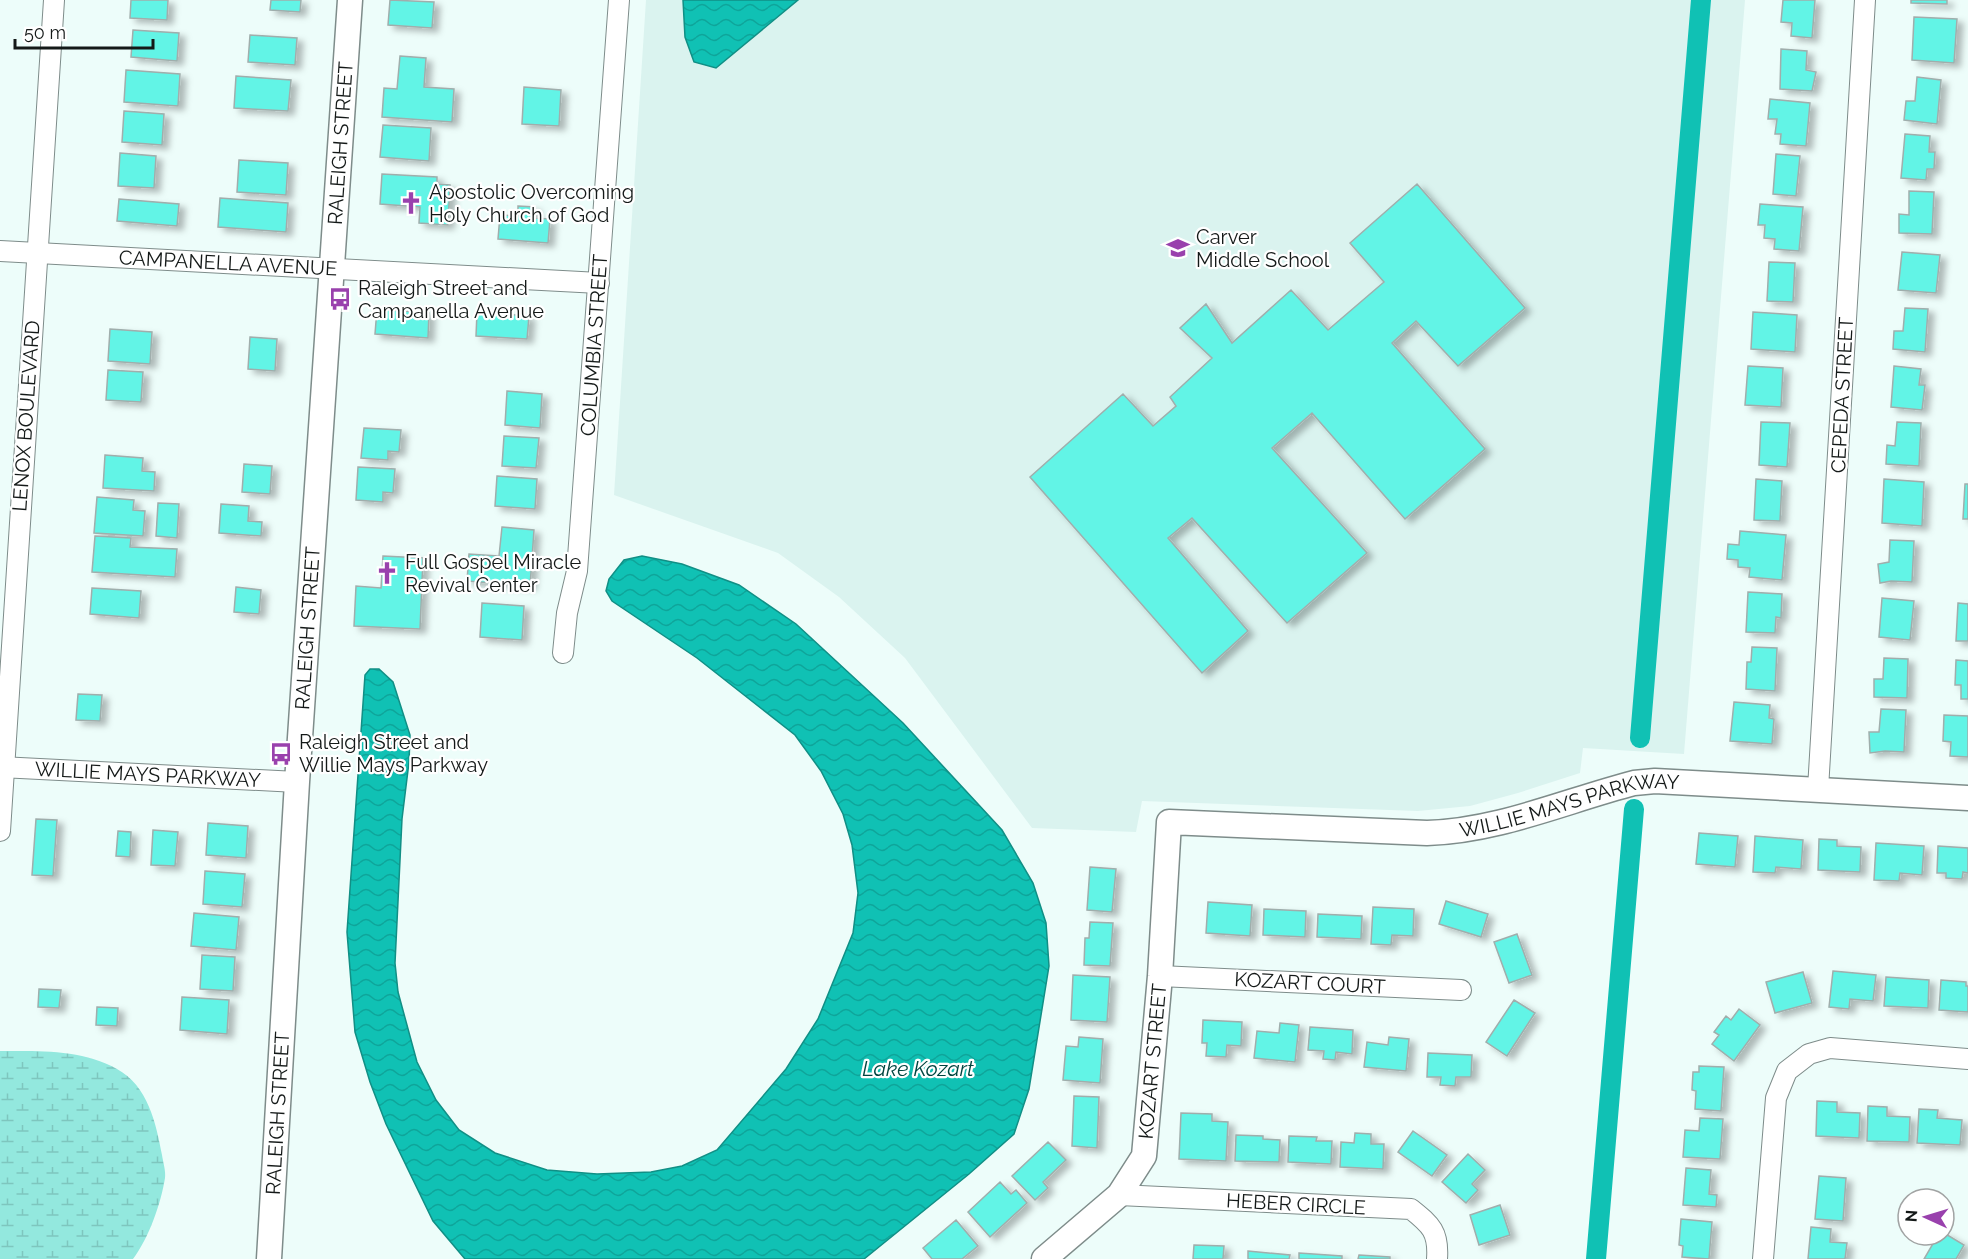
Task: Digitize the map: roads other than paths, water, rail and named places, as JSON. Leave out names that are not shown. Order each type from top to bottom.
[{"type":"street","name":"LENOX BOULEVARD","points":[[0,831],[2,767],[54,0]]},
{"type":"street","name":"RALEIGH STREET","points":[[269,1259],[297,782],[350,0]]},
{"type":"street","name":"COLUMBIA STREET","points":[[563,652],[567,613],[577,571],[619,0]]},
{"type":"street","name":"CEPEDA STREET","points":[[1818,789],[1865,0]]},
{"type":"street","name":"CAMPANELLA AVENUE","points":[[0,251],[599,283]]},
{"type":"street","name":"WILLIE MAYS PARKWAY","points":[[2,767],[297,782]]},
{"type":"street","name":"WILLIE MAYS PARKWAY","points":[[1169,822],[1426,833],[1456,832],[1485,827],[1634,783],[1681,781],[1968,798]]},
{"type":"street","name":"KOZART STREET","points":[[1044,1259],[1119,1196],[1144,1156],[1160,976],[1169,822]]},
{"type":"street","name":"KOZART COURT","points":[[1160,976],[1461,990]]},
{"type":"street","points":[[1763,1259],[1776,1098],[1787,1071],[1809,1054],[1830,1048],[1968,1059]]},
{"type":"street","name":"HEBER CIRCLE","points":[[1119,1196],[1411,1209],[1426,1221],[1439,1241],[1437,1259]]},
{"type":"water","points":[[683,0],[798,0],[716,68],[694,62],[685,37]]},
{"type":"water","name":"Lake Kozart","points":[[642,556],[682,564],[739,585],[796,624],[903,723],[1002,830],[1033,883],[1046,923],[1049,966],[1029,1089],[1014,1134],[969,1174],[864,1259],[465,1259],[433,1221],[386,1124],[370,1082],[355,1032],[347,932],[365,675],[370,669],[379,669],[393,682],[410,735],[402,819],[395,963],[398,992],[417,1062],[436,1100],[459,1130],[495,1153],[547,1170],[597,1174],[651,1172],[682,1166],[717,1150],[786,1069],[818,1019],[853,933],[858,893],[852,845],[843,814],[821,771],[795,735],[697,658],[612,601],[606,591],[609,579],[624,560]]},
{"type":"waterway","points":[[1640,738],[1701,0]]},
{"type":"waterway","points":[[1596,1259],[1634,809]]},
{"type":"place","name":"Apostolic Overcoming Holy Church of God","points":[[411,203]]},
{"type":"place","name":"Carver Middle School","points":[[1178,248]]},
{"type":"place","name":"Raleigh Street and Campanella Avenue","points":[[340,299]]},
{"type":"place","name":"Full Gospel Miracle Revival Center","points":[[387,573]]},
{"type":"place","name":"Raleigh Street and Willie Mays Parkway","points":[[281,754]]}]
